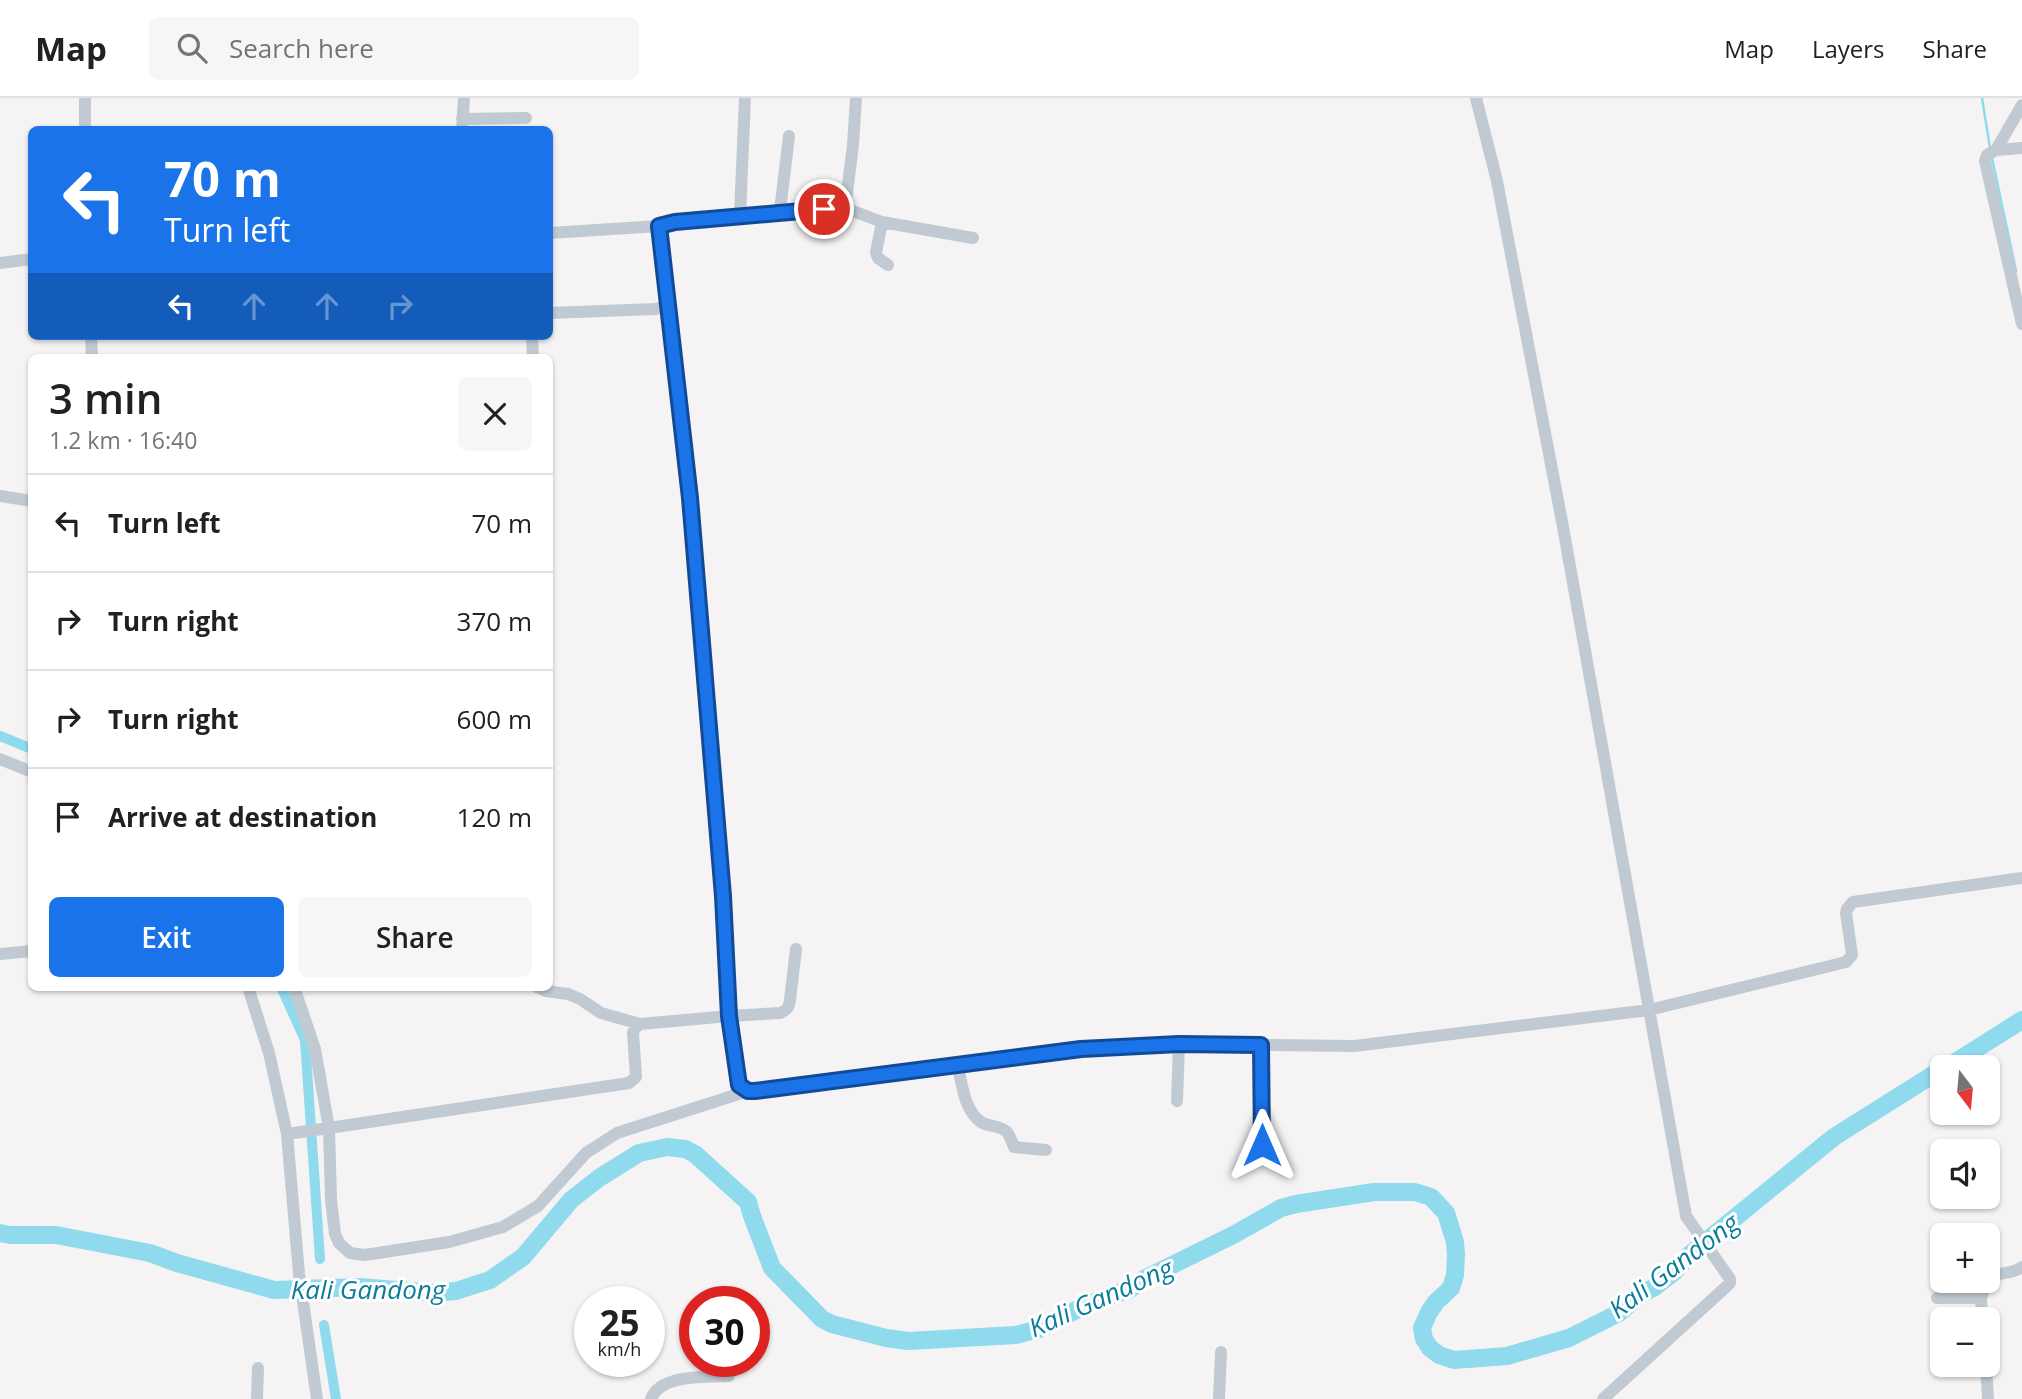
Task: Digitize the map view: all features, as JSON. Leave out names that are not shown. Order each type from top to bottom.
[{"type":"street","points":[[85,98],[85,126]]},
{"type":"street","points":[[464,98],[462,124],[526,118]]},
{"type":"street","points":[[740,215],[745,98]]},
{"type":"street","points":[[845,208],[856,98]]},
{"type":"street","points":[[1476,98],[1497,181],[1563,527],[1686,1216],[1730,1277],[1728,1284],[1603,1399]]},
{"type":"street","points":[[2022,105],[1984,161],[2022,324]]},
{"type":"street","points":[[780,211],[789,136]]},
{"type":"street","points":[[1992,152],[2022,148]]},
{"type":"street","points":[[553,233],[659,226],[780,211],[845,208],[882,222],[973,238]]},
{"type":"street","points":[[882,222],[876,253],[878,258],[888,265]]},
{"type":"street","points":[[659,226],[690,498],[723,896],[729,1016],[737,1078],[739,1085],[748,1091]]},
{"type":"street","points":[[0,263],[28,260]]},
{"type":"street","points":[[553,313],[655,309],[666,302]]},
{"type":"street","points":[[0,496],[28,500]]},
{"type":"street","points":[[0,759],[28,770]]},
{"type":"street","points":[[295,991],[315,1049],[332,1224],[339,1242],[349,1253],[365,1255],[449,1242],[503,1227],[538,1206],[586,1153],[617,1133],[748,1091],[1081,1049],[1179,1044],[1354,1045],[1649,1010],[1846,962],[1852,955],[1847,908],[1853,902],[2022,878]]},
{"type":"street","points":[[546,991],[568,994],[601,1013],[640,1024],[780,1013],[789,1007],[796,949]]},
{"type":"street","points":[[0,954],[28,951]]},
{"type":"street","points":[[249,991],[291,1133],[299,1274],[317,1399]]},
{"type":"street","points":[[291,1133],[629,1083],[636,1077],[633,1033],[640,1024]]},
{"type":"street","points":[[1177,1101],[1179,1044]]},
{"type":"street","points":[[1261,1045],[1262,1145]]},
{"type":"street","points":[[958,1066],[964,1095],[976,1118],[983,1124],[1007,1132],[1014,1147],[1046,1150]]},
{"type":"street","points":[[2000,1274],[2014,1272],[2022,1267]]},
{"type":"street","points":[[1981,1307],[1983,1293]]},
{"type":"street","points":[[1937,1298],[1981,1298]]},
{"type":"street","points":[[1219,1399],[1221,1352]]},
{"type":"street","points":[[257,1399],[258,1368]]},
{"type":"street","points":[[651,1399],[659,1387],[669,1383],[686,1378],[708,1377]]},
{"type":"street","points":[[1987,1377],[1988,1399]]},
{"type":"waterway","points":[[1982,98],[1990,148]]},
{"type":"waterway","points":[[1992,158],[2016,271]]},
{"type":"waterway","points":[[0,736],[28,747]]},
{"type":"waterway","points":[[283,991],[305,1040],[320,1259]]},
{"type":"waterway","name":"Kali Gandong","points":[[1967,1055],[2022,1020]]},
{"type":"waterway","name":"Kali Gandong","points":[[0,1233],[56,1235],[150,1253],[274,1290],[360,1287],[432,1293],[456,1291],[490,1280],[523,1257],[571,1200],[599,1178],[639,1153],[667,1147],[685,1149],[695,1154],[748,1202],[772,1268],[822,1319],[886,1338],[908,1341],[1016,1335],[1039,1329],[1088,1304],[1130,1289],[1146,1278],[1281,1208],[1374,1192],[1415,1192],[1431,1197],[1446,1213],[1456,1255],[1451,1288],[1429,1312],[1422,1328],[1424,1339],[1439,1355],[1454,1360],[1507,1356],[1569,1338],[1619,1313],[1674,1272],[1688,1256],[1834,1137],[1930,1077]]},
{"type":"waterway","points":[[324,1325],[336,1399]]},
{"type":"route","points":[[824,209],[780,211],[659,226],[690,498],[723,896],[729,1016],[739,1085],[748,1091],[755,1091],[1081,1049],[1179,1044],[1261,1045],[1262,1145]]}]
